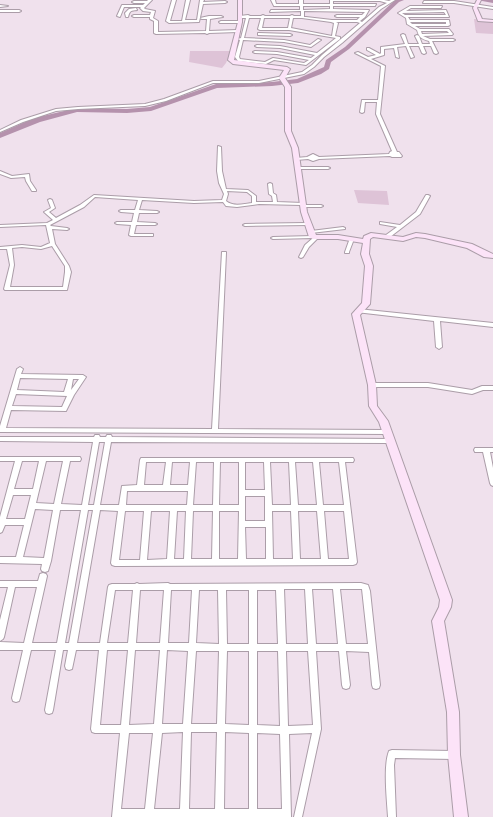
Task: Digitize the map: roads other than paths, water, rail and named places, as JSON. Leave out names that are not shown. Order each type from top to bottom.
[{"type":"street","points":[[174,0],[168,21],[199,21],[202,1],[225,2]]},
{"type":"street","points":[[184,22],[188,0]]},
{"type":"street","points":[[240,0],[241,18],[231,59],[233,62],[285,68],[287,70],[282,78]]},
{"type":"street","points":[[274,0],[275,5],[288,6],[375,5]]},
{"type":"street","points":[[300,0],[303,16]]},
{"type":"street","points":[[331,10],[332,0],[393,0]]},
{"type":"street","points":[[134,2],[149,1]]},
{"type":"street","points":[[127,16],[128,11],[144,6],[149,1]]},
{"type":"street","points":[[287,1],[288,6]]},
{"type":"street","points":[[361,23],[368,11],[375,5],[385,1]]},
{"type":"street","points":[[0,131],[22,121],[56,110],[148,104],[211,82],[253,82],[301,74],[308,70],[341,42],[385,1]]},
{"type":"street","points":[[424,2],[478,3],[493,8]]},
{"type":"street","points":[[478,3],[475,10],[480,20],[493,21]]},
{"type":"street","points":[[0,6],[6,6]]},
{"type":"street","points":[[119,16],[123,6],[136,9]]},
{"type":"street","points":[[144,6],[142,8],[143,10],[153,11],[151,20],[156,21],[156,33],[216,33],[238,31]]},
{"type":"street","points":[[402,12],[410,7],[440,6]]},
{"type":"street","points":[[0,11],[19,11]]},
{"type":"street","points":[[271,11],[368,11]]},
{"type":"street","points":[[402,12],[445,11],[448,16],[404,16]]},
{"type":"street","points":[[402,12],[400,13],[408,18],[411,25],[419,30],[448,30],[451,34],[418,36]]},
{"type":"street","points":[[134,16],[151,16]]},
{"type":"street","points":[[202,18],[221,16],[221,28]]},
{"type":"street","points":[[248,16],[238,59],[266,63],[270,59],[273,59],[304,65],[339,38],[289,29],[260,29]]},
{"type":"street","points":[[221,22],[248,16],[303,16],[332,21],[361,23]]},
{"type":"street","points":[[253,61],[263,16]]},
{"type":"street","points":[[275,29],[277,16]]},
{"type":"street","points":[[289,29],[292,16]]},
{"type":"street","points":[[337,16],[364,16]]},
{"type":"street","points":[[207,32],[209,17]]},
{"type":"street","points":[[332,21],[336,23],[334,36]]},
{"type":"street","points":[[408,21],[448,21],[448,25],[411,25]]},
{"type":"street","points":[[419,30],[418,36],[424,53]]},
{"type":"street","points":[[259,34],[290,35]]},
{"type":"street","points":[[403,35],[412,57]]},
{"type":"street","points":[[418,36],[430,40],[453,40]]},
{"type":"street","points":[[237,39],[290,42],[311,46]]},
{"type":"street","points":[[304,51],[318,40]]},
{"type":"street","points":[[430,40],[436,53]]},
{"type":"street","points":[[382,56],[382,48],[407,45],[432,45]]},
{"type":"street","points":[[257,46],[280,47],[318,54]]},
{"type":"street","points":[[395,46],[398,58]]},
{"type":"street","points":[[368,49],[382,56]]},
{"type":"street","points":[[255,52],[277,53],[311,59]]},
{"type":"street","points":[[297,159],[308,158],[313,155],[318,158],[393,154],[378,114],[383,66],[357,53]]},
{"type":"street","points":[[368,58],[382,56]]},
{"type":"street","points":[[282,78],[288,86],[288,131],[295,148],[303,205],[313,236]]},
{"type":"street","points":[[362,112],[363,101],[379,101]]},
{"type":"street","points":[[220,147],[219,166],[227,197],[224,201]]},
{"type":"street","points":[[298,168],[328,168]]},
{"type":"street","points":[[0,172],[11,177],[27,175],[27,180],[34,190]]},
{"type":"street","points":[[270,184],[271,194],[274,195],[275,204]]},
{"type":"street","points":[[224,190],[250,192],[254,196],[254,204]]},
{"type":"street","points":[[388,236],[418,213],[428,196]]},
{"type":"street","points":[[49,225],[82,206],[92,197],[161,201]]},
{"type":"street","points":[[50,200],[53,208],[46,212],[56,220]]},
{"type":"street","points":[[123,200],[194,202],[224,201],[230,205],[275,204],[321,206]]},
{"type":"street","points":[[140,200],[131,235],[151,235]]},
{"type":"street","points":[[121,211],[157,212]]},
{"type":"street","points":[[117,223],[155,224]]},
{"type":"street","points":[[382,223],[400,226]]},
{"type":"street","points":[[245,225],[308,224]]},
{"type":"street","points":[[9,247],[12,266],[7,289],[65,289],[68,272],[67,266],[53,244],[49,225]]},
{"type":"street","points":[[0,226],[49,225],[67,229]]},
{"type":"street","points":[[301,257],[313,236],[343,228]]},
{"type":"street","points":[[462,817],[454,754],[453,712],[438,621],[445,607],[446,600],[389,436],[383,421],[373,406],[372,385],[356,314],[366,304],[369,266],[366,254],[367,242],[369,236],[373,234],[403,239],[416,235],[425,236],[469,246],[487,255],[493,256]]},
{"type":"street","points":[[273,238],[313,236],[338,237],[367,242]]},
{"type":"street","points":[[348,252],[352,239]]},
{"type":"street","points":[[0,248],[22,246],[41,248],[53,244]]},
{"type":"street","points":[[221,440],[219,431],[224,253]]},
{"type":"street","points":[[358,311],[493,325]]},
{"type":"street","points":[[437,320],[439,347]]},
{"type":"street","points":[[20,369],[1,430],[219,431],[389,436]]},
{"type":"street","points":[[18,376],[83,377],[69,394]]},
{"type":"street","points":[[8,408],[64,409],[69,394],[71,377]]},
{"type":"street","points":[[372,385],[428,386],[472,392],[482,388],[493,388]]},
{"type":"street","points":[[13,392],[69,394]]},
{"type":"street","points":[[49,710],[98,431]]},
{"type":"street","points":[[69,666],[71,647],[110,431]]},
{"type":"street","points":[[0,439],[221,440],[389,436]]},
{"type":"street","points":[[477,450],[489,450],[493,483]]},
{"type":"street","points":[[0,459],[78,459]]},
{"type":"street","points":[[0,530],[3,506],[10,492],[19,459]]},
{"type":"street","points":[[19,560],[43,460]]},
{"type":"street","points":[[16,698],[67,460]]},
{"type":"street","points":[[140,488],[143,460],[352,460]]},
{"type":"street","points":[[166,488],[168,460]]},
{"type":"street","points":[[187,562],[193,460]]},
{"type":"street","points":[[215,562],[217,460]]},
{"type":"street","points":[[242,460],[242,562]]},
{"type":"street","points":[[267,460],[270,562]]},
{"type":"street","points":[[292,460],[297,562]]},
{"type":"street","points":[[316,460],[325,562]]},
{"type":"street","points":[[191,488],[124,488],[115,563],[353,562],[342,460]]},
{"type":"street","points":[[10,492],[35,492]]},
{"type":"street","points":[[242,493],[268,493]]},
{"type":"street","points":[[32,506],[96,508],[242,508]]},
{"type":"street","points":[[143,563],[148,508]]},
{"type":"street","points":[[170,562],[174,508]]},
{"type":"street","points":[[268,508],[347,508]]},
{"type":"street","points":[[2,522],[28,522]]},
{"type":"street","points":[[242,524],[269,524]]},
{"type":"street","points":[[0,560],[46,561]]},
{"type":"street","points":[[0,584],[41,584]]},
{"type":"street","points":[[0,637],[12,584]]},
{"type":"street","points":[[137,586],[116,815],[286,815],[285,730],[280,586]]},
{"type":"street","points":[[149,815],[158,729],[168,586]]},
{"type":"street","points":[[184,815],[187,729],[196,586]]},
{"type":"street","points":[[219,815],[223,648],[222,586]]},
{"type":"street","points":[[252,815],[253,586]]},
{"type":"street","points":[[298,817],[316,729],[313,648],[308,586]]},
{"type":"street","points":[[336,586],[346,685]]},
{"type":"street","points":[[316,729],[95,729],[103,647],[112,587],[365,587],[376,685]]},
{"type":"street","points":[[0,646],[372,648]]},
{"type":"street","points":[[392,817],[390,765],[392,754],[454,754]]},
{"type":"waterway","points":[[0,136],[37,120],[77,110],[127,111],[151,109],[216,86],[272,84],[298,81],[319,73],[327,68],[328,61],[347,48],[397,1],[401,0]]},
{"type":"waterway","points":[[480,0],[493,1]]}]
